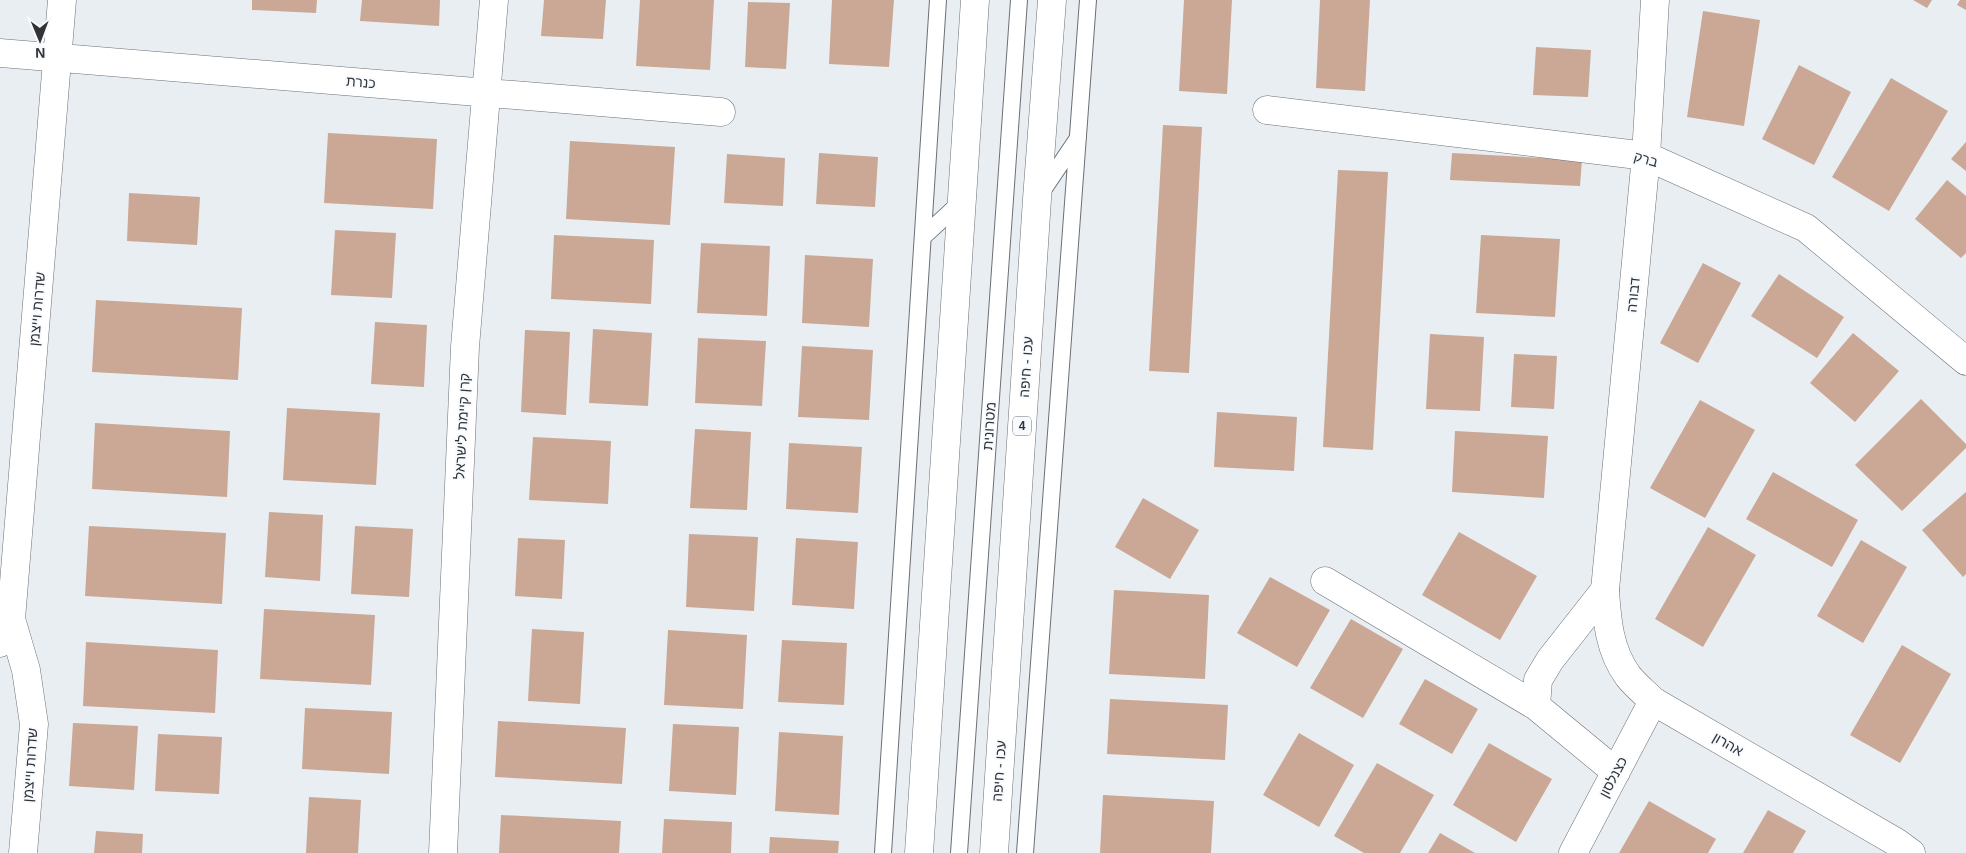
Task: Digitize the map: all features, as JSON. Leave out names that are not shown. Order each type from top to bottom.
[{"type":"main road","name":"שדרות וייצמן","points":[[0,643],[11,618],[62,0]]},
{"type":"main road","name":"קרן קיימת לישראל","points":[[443,853],[465,347],[494,0]]},
{"type":"main road","points":[[918,853],[975,0]]},
{"type":"main road","name":"עכו - חיפה","points":[[994,853],[1037,198],[1052,0]]},
{"type":"main road","name":"דבורה","points":[[1605,590],[1646,156],[1655,0]]},
{"type":"main road","name":"כנרת","points":[[0,53],[722,112]]},
{"type":"main road","name":"ברק","points":[[1267,110],[1646,156],[1806,228],[1966,361]]},
{"type":"main road","points":[[1325,581],[1536,706],[1616,772]]},
{"type":"main road","points":[[1536,706],[1538,680],[1550,660],[1605,590]]},
{"type":"main road","name":"אהרון","points":[[1605,590],[1608,627],[1615,654],[1628,677],[1653,701],[1896,842],[1910,853]]},
{"type":"main road","name":"שדרות וייצמן","points":[[11,618],[26,670],[34,724],[23,853]]},
{"type":"main road","name":"כצנלסון","points":[[1573,853],[1653,701]]},
{"type":"lane","points":[[883,853],[938,0]]},
{"type":"lane","name":"מטרונית","points":[[959,853],[1019,0]]},
{"type":"lane","points":[[1025,853],[1088,0]]},
{"type":"lane","points":[[1037,198],[1078,138]]},
{"type":"lane","points":[[923,237],[962,201]]},
{"type":"building","points":[[252,0],[317,0],[316,13],[252,10]]},
{"type":"building","points":[[362,0],[440,0],[439,26],[360,21]]},
{"type":"building","points":[[544,0],[606,0],[603,39],[541,36]]},
{"type":"building","points":[[640,0],[714,0],[710,70],[636,66]]},
{"type":"building","points":[[832,0],[894,0],[889,67],[829,64]]},
{"type":"building","points":[[1184,0],[1232,0],[1227,94],[1179,91]]},
{"type":"building","points":[[1320,0],[1370,0],[1365,91],[1316,88]]},
{"type":"building","points":[[1913,0],[1932,0],[1927,8]]},
{"type":"building","points":[[1960,0],[1966,0],[1966,10],[1957,5]]},
{"type":"building","points":[[748,2],[790,3],[786,69],[745,67]]},
{"type":"building","points":[[1703,11],[1760,20],[1744,126],[1687,117]]},
{"type":"building","points":[[1536,47],[1591,50],[1588,97],[1533,95]]},
{"type":"building","points":[[1799,65],[1851,92],[1814,165],[1762,139]]},
{"type":"building","points":[[1891,78],[1948,111],[1889,211],[1832,177]]},
{"type":"building","points":[[1163,125],[1202,127],[1189,373],[1149,371]]},
{"type":"building","points":[[328,133],[437,139],[433,209],[324,203]]},
{"type":"building","points":[[570,141],[675,147],[670,225],[566,219]]},
{"type":"building","points":[[1966,142],[1966,171],[1951,159]]},
{"type":"building","points":[[819,153],[878,157],[875,207],[816,204]]},
{"type":"building","points":[[1452,153],[1582,160],[1580,186],[1450,180]]},
{"type":"building","points":[[727,154],[785,158],[783,206],[724,203]]},
{"type":"building","points":[[1338,170],[1388,172],[1373,450],[1323,447]]},
{"type":"building","points":[[1947,180],[1966,196],[1966,253],[1961,258],[1915,219]]},
{"type":"building","points":[[129,193],[200,197],[197,245],[127,241]]},
{"type":"building","points":[[335,230],[396,233],[392,298],[331,295]]},
{"type":"building","points":[[554,235],[654,240],[651,304],[551,299]]},
{"type":"building","points":[[1481,235],[1560,239],[1555,317],[1476,313]]},
{"type":"building","points":[[701,243],[770,246],[767,316],[697,313]]},
{"type":"building","points":[[805,255],[873,259],[869,327],[802,323]]},
{"type":"building","points":[[1703,263],[1741,283],[1698,363],[1660,343]]},
{"type":"building","points":[[1779,274],[1844,317],[1817,358],[1751,316]]},
{"type":"building","points":[[96,300],[242,308],[238,380],[92,372]]},
{"type":"building","points":[[375,322],[427,325],[424,387],[371,384]]},
{"type":"building","points":[[593,329],[652,333],[648,406],[589,403]]},
{"type":"building","points":[[525,330],[570,332],[566,415],[521,412]]},
{"type":"building","points":[[1853,333],[1899,371],[1855,422],[1810,383]]},
{"type":"building","points":[[1430,334],[1484,337],[1480,411],[1426,409]]},
{"type":"building","points":[[698,338],[766,341],[762,406],[695,403]]},
{"type":"building","points":[[802,346],[873,350],[869,420],[798,417]]},
{"type":"building","points":[[1514,354],[1557,356],[1554,409],[1511,407]]},
{"type":"building","points":[[1921,399],[1966,444],[1966,448],[1902,511],[1855,465]]},
{"type":"building","points":[[1700,400],[1755,430],[1705,518],[1650,488]]},
{"type":"building","points":[[287,408],[380,413],[376,485],[283,480]]},
{"type":"building","points":[[1217,412],[1297,417],[1294,471],[1214,467]]},
{"type":"building","points":[[95,423],[230,431],[227,497],[92,489]]},
{"type":"building","points":[[695,429],[751,432],[747,510],[690,508]]},
{"type":"building","points":[[1455,431],[1548,436],[1544,498],[1452,492]]},
{"type":"building","points":[[533,437],[611,441],[608,504],[529,500]]},
{"type":"building","points":[[789,443],[862,447],[858,513],[786,509]]},
{"type":"building","points":[[1773,472],[1858,520],[1832,567],[1746,519]]},
{"type":"building","points":[[1966,492],[1966,574],[1963,577],[1922,530]]},
{"type":"building","points":[[1143,498],[1199,530],[1170,579],[1115,547]]},
{"type":"building","points":[[269,512],[323,515],[320,581],[265,577]]},
{"type":"building","points":[[89,526],[226,533],[222,604],[85,596]]},
{"type":"building","points":[[355,526],[413,529],[409,597],[351,594]]},
{"type":"building","points":[[1708,527],[1756,555],[1703,647],[1655,619]]},
{"type":"building","points":[[1459,532],[1537,576],[1500,640],[1422,595]]},
{"type":"building","points":[[689,534],[758,537],[754,611],[686,607]]},
{"type":"building","points":[[518,538],[565,540],[562,599],[515,596]]},
{"type":"building","points":[[796,538],[858,542],[854,609],[792,605]]},
{"type":"building","points":[[1861,540],[1907,567],[1863,643],[1817,616]]},
{"type":"building","points":[[1270,577],[1330,610],[1297,667],[1237,633]]},
{"type":"building","points":[[1114,590],[1209,595],[1205,679],[1109,674]]},
{"type":"building","points":[[264,609],[375,615],[371,685],[260,679]]},
{"type":"building","points":[[1351,619],[1403,649],[1363,718],[1310,688]]},
{"type":"building","points":[[532,629],[584,632],[580,704],[528,701]]},
{"type":"building","points":[[668,630],[747,635],[743,709],[664,705]]},
{"type":"building","points":[[782,640],[847,643],[844,705],[778,702]]},
{"type":"building","points":[[86,642],[218,650],[215,713],[83,706]]},
{"type":"building","points":[[1902,645],[1951,674],[1900,763],[1850,735]]},
{"type":"building","points":[[1425,679],[1478,709],[1452,754],[1399,724]]},
{"type":"building","points":[[1110,699],[1228,705],[1225,760],[1107,754]]},
{"type":"building","points":[[305,708],[392,712],[389,774],[302,769]]},
{"type":"building","points":[[498,721],[626,728],[622,784],[495,777]]},
{"type":"building","points":[[73,723],[138,726],[134,790],[69,786]]},
{"type":"building","points":[[673,724],[739,727],[736,795],[669,791]]},
{"type":"building","points":[[779,732],[843,736],[839,815],[775,811]]},
{"type":"building","points":[[1299,733],[1354,765],[1319,827],[1263,795]]},
{"type":"building","points":[[158,734],[222,737],[219,794],[155,791]]},
{"type":"building","points":[[1489,743],[1552,779],[1516,842],[1453,805]]},
{"type":"building","points":[[1377,763],[1434,795],[1400,853],[1364,853],[1334,836]]},
{"type":"building","points":[[1103,795],[1214,801],[1211,853],[1100,853]]},
{"type":"building","points":[[309,797],[361,800],[358,853],[306,853]]},
{"type":"building","points":[[1649,801],[1716,839],[1708,853],[1619,853]]},
{"type":"building","points":[[1768,810],[1806,831],[1793,853],[1743,853]]},
{"type":"building","points":[[501,815],[621,821],[619,853],[499,853]]},
{"type":"building","points":[[664,819],[732,822],[731,853],[662,853]]},
{"type":"building","points":[[96,831],[143,834],[142,853],[94,853]]},
{"type":"building","points":[[1440,833],[1475,853],[1428,853]]},
{"type":"building","points":[[770,837],[839,841],[838,853],[769,853]]}]
